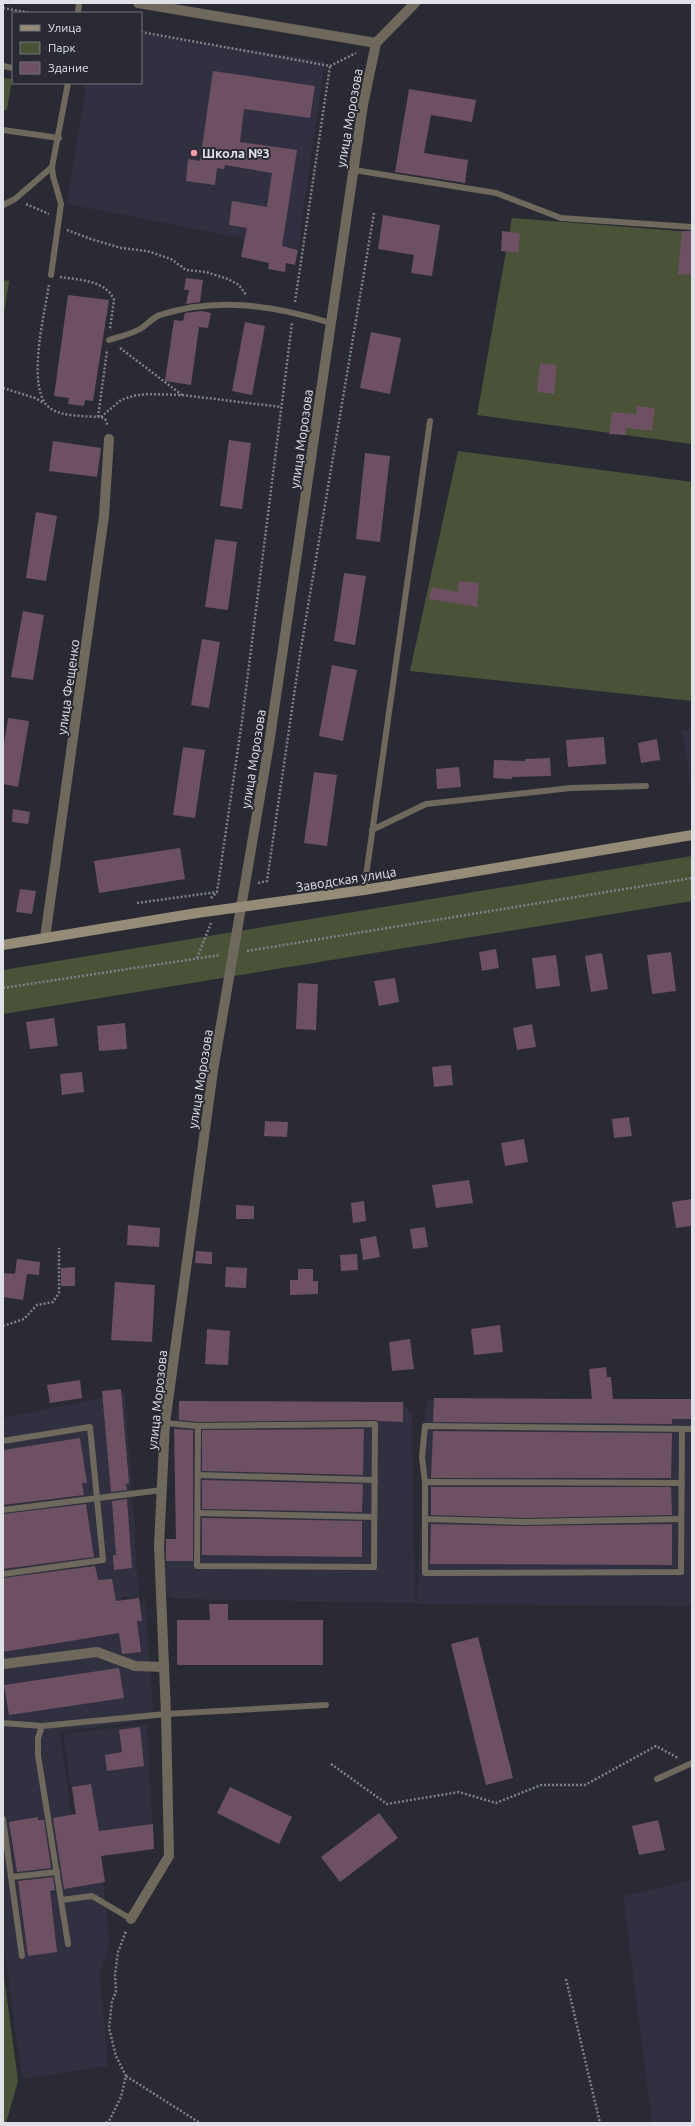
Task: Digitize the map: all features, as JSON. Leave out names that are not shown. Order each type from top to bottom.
[{"type":"street","points":[[138,3],[376,43],[415,3]]},
{"type":"street","name":"улица Морозова","points":[[131,1919],[168,1856],[166,1714],[160,1536],[165,1423],[213,1071],[271,737],[363,105],[376,43]]},
{"type":"street","name":"улица Фещенко","points":[[45,938],[104,516],[110,439]]},
{"type":"street","name":"Заводская улица","points":[[3,945],[197,913],[364,890],[692,835]]},
{"type":"street","points":[[3,1664],[97,1652],[135,1666],[164,1667]]},
{"type":"lane","points":[[51,275],[59,218],[60,195],[53,176],[52,166],[59,138],[68,84]]},
{"type":"lane","points":[[3,130],[59,138]]},
{"type":"lane","points":[[3,205],[15,199],[52,166]]},
{"type":"lane","points":[[354,170],[496,193],[561,218],[692,227]]},
{"type":"lane","points":[[109,340],[140,329],[158,316],[179,309],[219,304],[254,305],[294,312],[331,322]]},
{"type":"lane","points":[[364,890],[430,420]]},
{"type":"lane","points":[[372,830],[426,804],[571,788],[646,786]]},
{"type":"lane","points":[[165,1423],[198,1426],[375,1424],[374,1567],[197,1566],[198,1426]]},
{"type":"lane","points":[[682,1429],[681,1572],[425,1573],[425,1519],[422,1457],[425,1426],[692,1429]]},
{"type":"lane","points":[[3,1441],[90,1427],[103,1560],[3,1574]]},
{"type":"lane","points":[[198,1475],[375,1480]]},
{"type":"lane","points":[[424,1482],[682,1483]]},
{"type":"lane","points":[[3,1510],[162,1490]]},
{"type":"lane","points":[[198,1514],[374,1517]]},
{"type":"lane","points":[[425,1519],[524,1522],[681,1519]]},
{"type":"lane","points":[[3,1723],[42,1726],[166,1714],[326,1705]]},
{"type":"lane","points":[[42,1726],[38,1738],[38,1755],[68,1944]]},
{"type":"lane","points":[[657,1779],[690,1763]]},
{"type":"lane","points":[[3,1819],[22,1956]]},
{"type":"lane","points":[[12,1876],[57,1872]]},
{"type":"lane","points":[[61,1900],[92,1896],[131,1919]]},
{"type":"path","points":[[3,8],[25,12]]},
{"type":"path","points":[[142,32],[330,66],[376,43]]},
{"type":"path","points":[[209,900],[217,892],[242,721],[280,407],[330,66]]},
{"type":"path","points":[[15,199],[59,218],[67,229],[91,239],[121,248],[148,251],[171,259],[186,270],[206,272],[228,279],[239,285],[254,305]]},
{"type":"path","points":[[246,885],[267,881],[301,646],[374,213]]},
{"type":"path","points":[[45,404],[38,388],[39,342],[51,275]]},
{"type":"path","points":[[99,417],[109,340]]},
{"type":"path","points":[[3,388],[35,398],[60,412],[99,417],[108,424],[110,439]]},
{"type":"path","points":[[99,417],[121,400],[147,394],[182,395],[280,407]]},
{"type":"path","points":[[3,988],[234,953],[692,878]]},
{"type":"path","points":[[137,903],[217,892]]},
{"type":"path","points":[[197,958],[211,921]]},
{"type":"path","points":[[3,1326],[24,1319],[36,1305],[53,1302],[59,1293],[59,1248]]},
{"type":"path","points":[[331,1764],[387,1804],[459,1792],[496,1803],[540,1785],[585,1785],[656,1746],[690,1763]]},
{"type":"path","points":[[131,1919],[118,1952],[115,1975],[116,1992],[112,2001],[109,2028],[116,2056],[126,2076],[200,2123]]},
{"type":"path","points":[[566,1979],[600,2123]]},
{"type":"path","points":[[106,2123],[109,2121],[121,2097],[126,2076]]},
{"type":"shaded area","name":"Школа №3","points":[[142,34],[325,61],[298,249],[67,204],[86,84],[142,84]]},
{"type":"shaded area","points":[[692,729],[692,793],[682,730]]},
{"type":"shaded area","points":[[125,1393],[139,1597],[122,1597],[118,1613],[3,1626],[3,1418]]},
{"type":"shaded area","points":[[434,1398],[692,1399],[692,1606],[417,1604],[426,1401]]},
{"type":"shaded area","points":[[179,1401],[403,1402],[412,1414],[415,1603],[176,1599],[166,1595],[164,1539],[176,1539],[174,1429]]},
{"type":"shaded area","points":[[145,1602],[154,1719],[60,1732],[78,1861],[100,1858],[110,1943],[100,1974],[108,2066],[22,2079],[3,1939],[3,1629],[124,1604]]},
{"type":"shaded area","points":[[147,1724],[154,1849],[82,1859],[63,1734]]},
{"type":"shaded area","points":[[692,1880],[692,2123],[652,2123],[623,1896]]},
{"type":"green space","points":[[3,78],[12,79],[7,110],[3,110]]},
{"type":"green space","points":[[512,218],[692,232],[692,444],[477,415]]},
{"type":"green space","points":[[3,280],[9,281],[3,320]]},
{"type":"green space","points":[[458,451],[692,482],[692,701],[410,671]]},
{"type":"green space","points":[[692,856],[692,901],[3,1014],[3,970]]},
{"type":"green space","points":[[3,1969],[18,2081],[6,2123],[3,2123]]},
{"type":"building","points":[[213,71],[315,86],[310,118],[244,109],[240,142],[297,150],[282,246],[298,250],[295,265],[286,263],[285,272],[268,269],[269,263],[241,257],[247,228],[229,225],[232,201],[267,207],[272,173],[225,165],[224,169],[217,168],[215,185],[186,181],[188,159],[200,161]]},
{"type":"building","points":[[409,89],[476,100],[472,122],[431,115],[424,153],[468,160],[465,183],[395,172]]},
{"type":"building","points":[[383,215],[440,225],[432,276],[411,273],[414,255],[378,249]]},
{"type":"building","points":[[502,231],[520,233],[518,253],[501,251]]},
{"type":"building","points":[[682,231],[692,231],[692,275],[678,274]]},
{"type":"building","points":[[186,278],[203,280],[200,302],[186,304],[189,290],[184,290]]},
{"type":"building","points":[[68,295],[109,300],[93,401],[85,400],[84,406],[68,404],[69,398],[54,396]]},
{"type":"building","points":[[201,311],[211,313],[208,328],[199,327],[191,385],[165,381],[174,320],[183,321],[185,313]]},
{"type":"building","points":[[245,322],[265,326],[252,395],[232,391]]},
{"type":"building","points":[[371,332],[401,338],[390,394],[360,388]]},
{"type":"building","points":[[540,363],[557,365],[554,394],[537,392]]},
{"type":"building","points":[[637,406],[655,408],[652,431],[626,428],[625,435],[609,434],[612,412],[636,414]]},
{"type":"building","points":[[229,440],[251,443],[242,509],[220,506]]},
{"type":"building","points":[[53,441],[101,448],[97,477],[49,471]]},
{"type":"building","points":[[365,453],[390,456],[380,542],[356,539]]},
{"type":"building","points":[[36,512],[57,516],[46,581],[26,578]]},
{"type":"building","points":[[215,539],[237,542],[228,610],[205,607]]},
{"type":"building","points":[[344,573],[366,576],[355,645],[334,641]]},
{"type":"building","points":[[459,581],[479,583],[477,607],[429,599],[432,587],[458,592]]},
{"type":"building","points":[[23,611],[44,615],[33,680],[11,677]]},
{"type":"building","points":[[202,639],[220,642],[209,708],[191,705]]},
{"type":"building","points":[[332,665],[357,670],[343,741],[319,736]]},
{"type":"building","points":[[8,718],[29,721],[18,787],[3,784],[3,750]]},
{"type":"building","points":[[604,737],[606,764],[568,767],[566,740]]},
{"type":"building","points":[[657,739],[660,760],[641,763],[638,743]]},
{"type":"building","points":[[183,747],[205,750],[195,818],[173,815]]},
{"type":"building","points":[[550,758],[551,776],[512,777],[512,779],[493,778],[494,760],[525,761],[525,759]]},
{"type":"building","points":[[459,767],[461,787],[437,789],[436,769]]},
{"type":"building","points":[[314,772],[337,775],[327,846],[304,843]]},
{"type":"building","points":[[13,809],[30,812],[28,824],[12,822]]},
{"type":"building","points":[[180,848],[185,879],[99,893],[94,861]]},
{"type":"building","points":[[20,889],[36,891],[32,914],[16,912]]},
{"type":"building","points":[[496,949],[499,968],[482,971],[479,952]]},
{"type":"building","points":[[671,952],[676,991],[652,994],[647,955]]},
{"type":"building","points":[[602,953],[608,989],[591,992],[585,956]]},
{"type":"building","points":[[556,955],[560,986],[536,989],[532,958]]},
{"type":"building","points":[[395,978],[399,1002],[379,1006],[374,981]]},
{"type":"building","points":[[298,983],[318,984],[316,1030],[296,1029]]},
{"type":"building","points":[[54,1018],[58,1046],[30,1049],[26,1022]]},
{"type":"building","points":[[125,1023],[127,1049],[99,1051],[97,1026]]},
{"type":"building","points":[[532,1024],[536,1047],[517,1050],[513,1028]]},
{"type":"building","points":[[451,1065],[453,1085],[434,1087],[432,1067]]},
{"type":"building","points":[[82,1072],[84,1092],[62,1095],[60,1074]]},
{"type":"building","points":[[629,1117],[632,1136],[614,1138],[612,1119]]},
{"type":"building","points":[[265,1121],[288,1122],[287,1137],[264,1136]]},
{"type":"building","points":[[524,1139],[528,1162],[505,1166],[501,1143]]},
{"type":"building","points":[[469,1180],[473,1203],[436,1208],[432,1185]]},
{"type":"building","points":[[692,1199],[692,1226],[676,1228],[672,1202]]},
{"type":"building","points":[[364,1201],[366,1221],[353,1223],[351,1203]]},
{"type":"building","points":[[236,1205],[254,1206],[254,1219],[236,1219]]},
{"type":"building","points":[[128,1225],[160,1228],[159,1247],[127,1245]]},
{"type":"building","points":[[425,1227],[428,1247],[413,1249],[410,1229]]},
{"type":"building","points":[[376,1236],[380,1257],[363,1260],[360,1239]]},
{"type":"building","points":[[196,1251],[212,1252],[212,1264],[195,1263]]},
{"type":"building","points":[[357,1254],[358,1270],[341,1271],[340,1255]]},
{"type":"building","points":[[17,1259],[40,1262],[39,1275],[27,1274],[23,1300],[3,1297],[3,1273],[15,1274]]},
{"type":"building","points":[[75,1267],[75,1286],[61,1286],[61,1268]]},
{"type":"building","points":[[226,1267],[247,1268],[246,1288],[225,1287]]},
{"type":"building","points":[[298,1269],[313,1269],[313,1281],[318,1281],[318,1294],[290,1295],[290,1280],[298,1280]]},
{"type":"building","points":[[115,1282],[155,1285],[152,1342],[111,1340]]},
{"type":"building","points":[[500,1325],[503,1352],[474,1355],[471,1329]]},
{"type":"building","points":[[207,1329],[230,1331],[228,1365],[205,1364]]},
{"type":"building","points":[[410,1339],[414,1369],[392,1371],[389,1342]]},
{"type":"building","points":[[606,1367],[607,1377],[611,1377],[613,1399],[692,1399],[692,1419],[672,1419],[672,1424],[433,1422],[434,1398],[592,1399],[589,1369]]},
{"type":"building","points":[[80,1380],[82,1398],[50,1403],[47,1385]]},
{"type":"building","points":[[121,1389],[129,1483],[126,1484],[127,1490],[111,1492],[102,1391]]},
{"type":"building","points":[[179,1401],[403,1402],[403,1422],[375,1420],[198,1422],[179,1420]]},
{"type":"building","points":[[174,1429],[193,1430],[193,1561],[166,1561],[166,1539],[176,1539]]},
{"type":"building","points":[[364,1429],[363,1475],[202,1471],[202,1430]]},
{"type":"building","points":[[433,1431],[672,1433],[671,1478],[431,1478]]},
{"type":"building","points":[[80,1438],[87,1483],[82,1483],[84,1495],[3,1505],[3,1450]]},
{"type":"building","points":[[202,1480],[363,1484],[362,1512],[202,1509]]},
{"type":"building","points":[[431,1487],[671,1487],[672,1515],[524,1518],[431,1515]]},
{"type":"building","points":[[127,1499],[132,1568],[114,1570],[113,1555],[116,1555],[112,1501]]},
{"type":"building","points":[[86,1504],[94,1557],[3,1569],[3,1514]]},
{"type":"building","points":[[202,1518],[362,1521],[362,1557],[202,1555]]},
{"type":"building","points":[[431,1524],[524,1526],[672,1524],[672,1565],[430,1564]]},
{"type":"building","points":[[95,1566],[98,1580],[112,1579],[116,1601],[139,1598],[142,1621],[137,1621],[141,1652],[122,1654],[119,1633],[3,1652],[3,1578]]},
{"type":"building","points":[[209,1604],[228,1604],[228,1620],[323,1620],[323,1665],[177,1665],[177,1620],[210,1620]]},
{"type":"building","points":[[478,1637],[513,1778],[486,1785],[451,1644]]},
{"type":"building","points":[[119,1668],[124,1698],[9,1715],[4,1685]]},
{"type":"building","points":[[140,1727],[144,1766],[107,1771],[105,1755],[122,1752],[119,1730]]},
{"type":"building","points":[[91,1784],[99,1831],[153,1824],[154,1849],[101,1856],[105,1882],[64,1889],[53,1818],[76,1814],[72,1787]]},
{"type":"building","points":[[230,1787],[292,1817],[279,1844],[217,1813]]},
{"type":"building","points":[[379,1813],[398,1838],[340,1882],[321,1857]]},
{"type":"building","points":[[38,1817],[38,1820],[44,1820],[51,1868],[17,1872],[9,1822]]},
{"type":"building","points":[[658,1820],[665,1850],[639,1855],[632,1826]]},
{"type":"building","points":[[53,1877],[55,1890],[50,1891],[57,1952],[28,1956],[18,1881]]},
{"type":"place","name":"Школа №3","points":[[194,153]]}]
